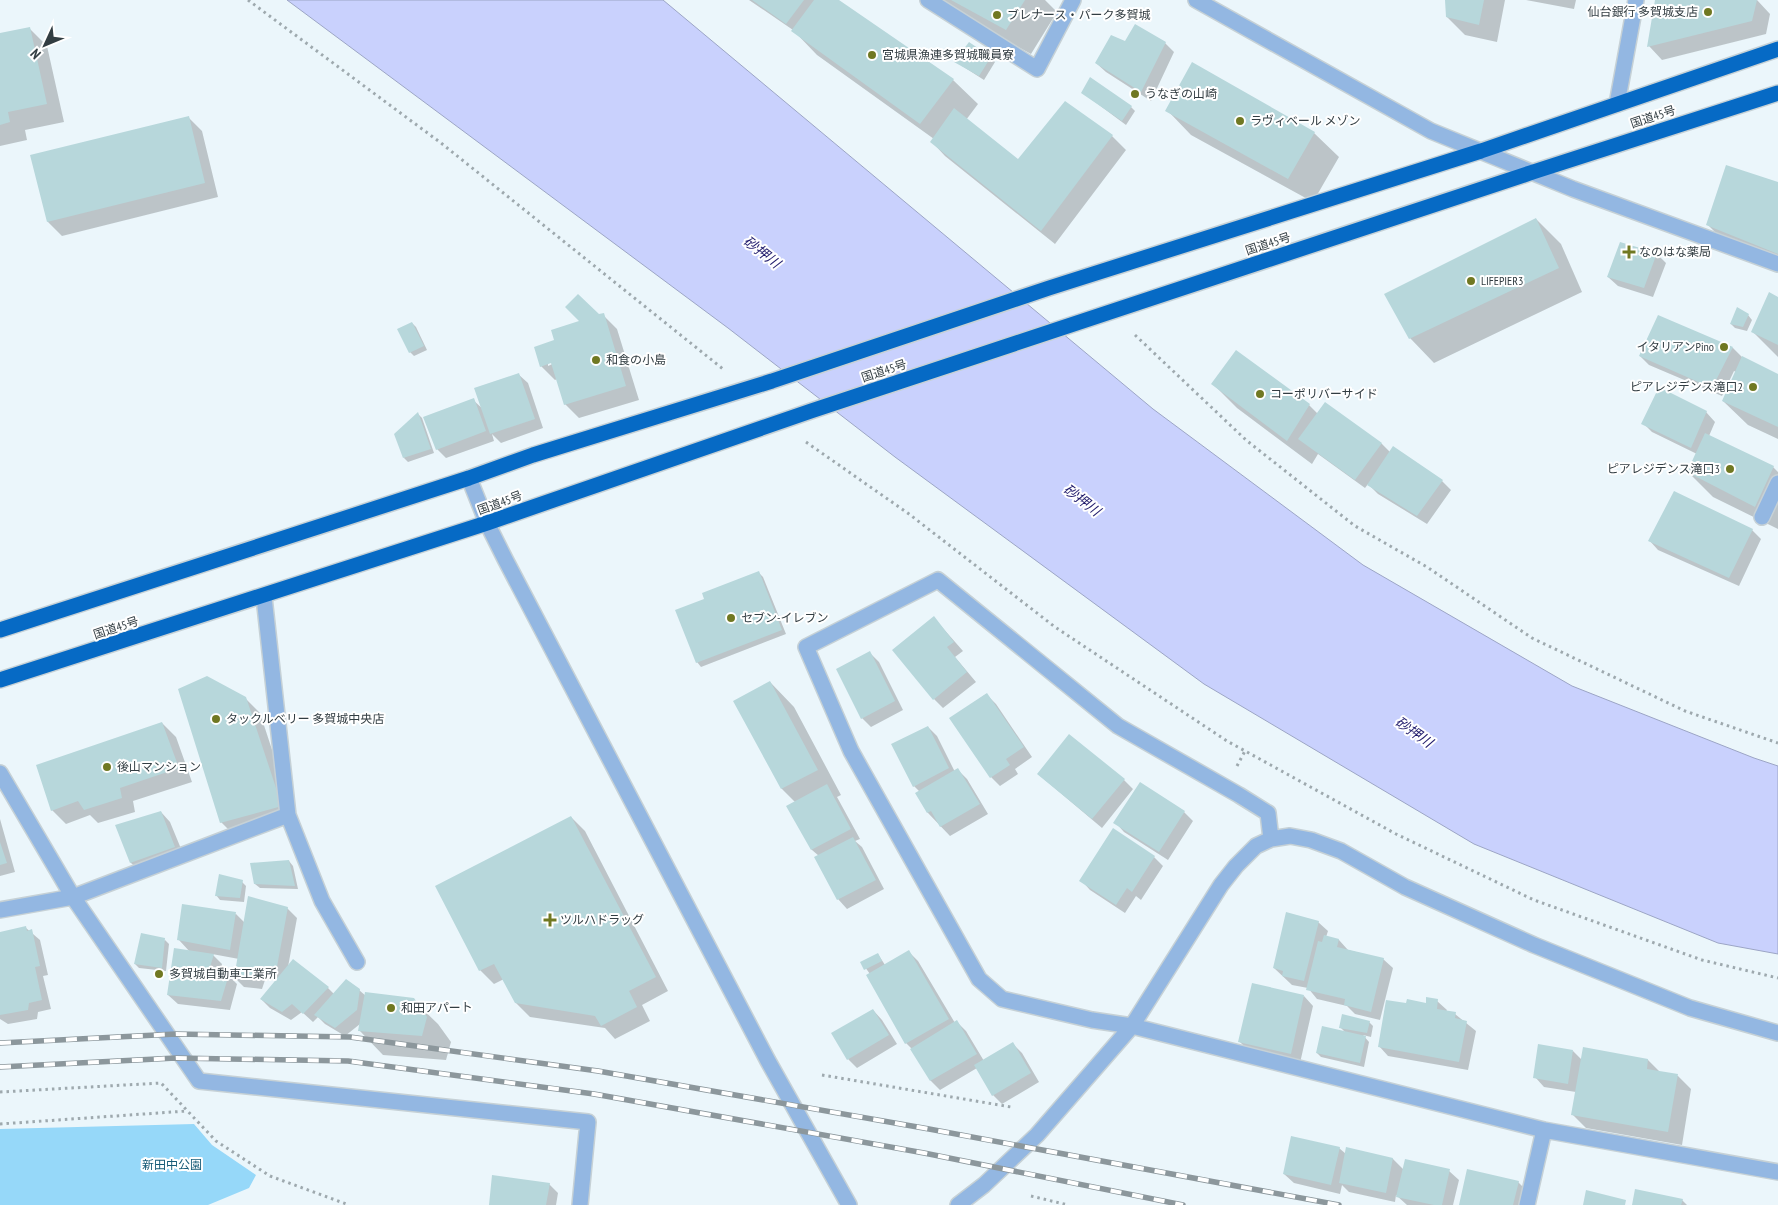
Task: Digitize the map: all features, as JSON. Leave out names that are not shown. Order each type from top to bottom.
[{"type":"highway","name":"国道45号","points":[[0,630],[469,478],[533,455],[772,381],[1049,288],[1481,151],[1778,49]]},
{"type":"highway","name":"国道45号","points":[[0,680],[487,524],[811,411],[1778,93]]},
{"type":"street","points":[[928,0],[1036,69],[1073,0]]},
{"type":"street","points":[[1196,0],[1432,131],[1573,189],[1778,264]]},
{"type":"street","points":[[1617,104],[1636,0]]},
{"type":"street","points":[[469,478],[487,524],[768,1061],[848,1205]]},
{"type":"street","points":[[1762,517],[1778,483]]},
{"type":"street","points":[[1271,838],[1268,813],[1118,726],[938,580],[806,647],[851,751],[979,979],[1002,1000],[1092,1020],[1132,1026],[1544,1130],[1778,1172]]},
{"type":"street","points":[[264,597],[288,815],[322,901],[358,962]]},
{"type":"street","points":[[0,773],[73,897],[199,1082],[588,1122],[580,1205]]},
{"type":"street","points":[[0,910],[73,897],[288,815]]},
{"type":"street","points":[[958,1205],[984,1185],[1037,1135],[1132,1026],[1221,885],[1236,866],[1256,846],[1271,838],[1290,836],[1341,851],[1405,887],[1534,945],[1690,1008],[1778,1033]]},
{"type":"street","points":[[1527,1205],[1544,1130]]},
{"type":"path","points":[[248,0],[441,143],[723,369]]},
{"type":"path","points":[[1135,335],[1246,440],[1354,526],[1427,567],[1532,638],[1685,711],[1778,743]]},
{"type":"path","points":[[806,442],[909,514],[1055,627],[1239,748],[1396,834],[1534,900],[1702,960],[1778,978]]},
{"type":"path","points":[[822,1074],[1011,1107]]},
{"type":"path","points":[[0,1092],[161,1083],[216,1141],[270,1176],[349,1205]]},
{"type":"path","points":[[0,1124],[188,1111]]},
{"type":"path","points":[[1031,1196],[1068,1205]]},
{"type":"green space","name":"新田中公園","points":[[194,1124],[212,1145],[256,1175],[249,1188],[208,1205],[0,1205],[0,1129]]},
{"type":"water","name":"砂押川","points":[[287,0],[663,0],[1153,409],[1363,565],[1572,686],[1778,766],[1778,954],[1718,943],[1474,844],[1204,684],[895,457],[728,328]]},
{"type":"building","points":[[752,0],[804,0],[786,24]]},
{"type":"building","name":"宮城県漁連多賀城職員寮","points":[[814,0],[839,0],[954,79],[920,124],[791,31]]},
{"type":"building","name":"ブレナース・パーク多賀城","points":[[951,0],[1025,0],[1006,30]]},
{"type":"building","points":[[1445,0],[1484,0],[1479,25],[1446,17]]},
{"type":"building","points":[[1655,0],[1757,0],[1752,21],[1647,47]]},
{"type":"building","points":[[1135,24],[1166,42],[1141,92],[1095,63],[1111,35],[1125,41]]},
{"type":"building","points":[[30,27],[47,104],[8,112],[10,122],[0,125],[0,33]]},
{"type":"building","points":[[969,42],[991,57],[979,76],[954,62]]},
{"type":"building","name":"ラヴィベール メゾン","points":[[1192,62],[1315,132],[1288,179],[1165,111]]},
{"type":"building","points":[[1090,77],[1132,106],[1122,121],[1081,93]]},
{"type":"building","points":[[1065,101],[1113,135],[1041,231],[930,142],[954,108],[1018,159]]},
{"type":"building","points":[[189,116],[205,183],[47,222],[30,155]]},
{"type":"building","points":[[1726,165],[1778,182],[1778,254],[1706,225]]},
{"type":"building","name":"LIFEPIER3","points":[[1536,218],[1559,268],[1409,339],[1384,294]]},
{"type":"building","points":[[1620,242],[1657,253],[1644,288],[1607,277]]},
{"type":"building","points":[[1769,292],[1778,297],[1778,345],[1751,332]]},
{"type":"building","points":[[578,294],[599,314],[604,313],[626,386],[564,405],[551,363],[540,367],[534,347],[554,340],[551,330],[579,321],[565,307]]},
{"type":"building","points":[[1737,307],[1749,314],[1743,327],[1730,324]]},
{"type":"building","points":[[1658,315],[1733,347],[1712,388],[1639,356]]},
{"type":"building","points":[[412,322],[424,346],[409,353],[397,329]]},
{"type":"building","name":"コーポリバーサイド","points":[[1236,350],[1310,404],[1287,441],[1211,384]]},
{"type":"building","name":"ピアレジデンス滝口2","points":[[1742,356],[1778,374],[1778,427],[1722,401]]},
{"type":"building","points":[[519,373],[535,419],[490,434],[474,388]]},
{"type":"building","points":[[1659,387],[1707,411],[1691,448],[1641,424]]},
{"type":"building","points":[[474,398],[486,431],[436,450],[423,417]]},
{"type":"building","points":[[1325,402],[1382,443],[1355,480],[1298,439]]},
{"type":"building","points":[[418,412],[431,449],[403,458],[394,434]]},
{"type":"building","name":"ピアレジデンス滝口3","points":[[1705,433],[1774,466],[1755,507],[1687,472]]},
{"type":"building","points":[[1393,446],[1443,480],[1417,516],[1367,485]]},
{"type":"building","points":[[1674,491],[1753,529],[1729,578],[1648,541]]},
{"type":"building","points":[[759,571],[782,630],[696,663],[675,610],[704,599],[702,593]]},
{"type":"building","points":[[934,616],[954,642],[947,647],[967,672],[933,700],[892,650]]},
{"type":"building","points":[[870,651],[895,701],[861,719],[836,669]]},
{"type":"building","points":[[207,676],[246,697],[282,806],[220,823],[178,689]]},
{"type":"building","points":[[770,681],[818,770],[781,789],[733,701]]},
{"type":"building","points":[[987,693],[1024,747],[1006,759],[1010,765],[990,778],[949,718]]},
{"type":"building","name":"後山マンション","points":[[162,722],[179,768],[120,788],[122,798],[84,810],[78,801],[51,811],[36,765]]},
{"type":"building","points":[[928,726],[949,768],[913,787],[891,744]]},
{"type":"building","points":[[1069,734],[1125,779],[1092,819],[1037,774]]},
{"type":"building","points":[[958,768],[980,804],[940,827],[931,811],[927,813],[915,793]]},
{"type":"building","points":[[1140,782],[1185,811],[1159,852],[1113,823]]},
{"type":"building","points":[[827,784],[851,829],[811,850],[786,806]]},
{"type":"building","points":[[161,811],[175,847],[130,863],[115,825]]},
{"type":"building","points":[[571,816],[656,977],[629,991],[637,1007],[601,1026],[595,1016],[515,1003],[494,964],[479,971],[435,886]]},
{"type":"building","points":[[1113,828],[1155,856],[1132,892],[1127,888],[1116,905],[1079,881]]},
{"type":"building","points":[[853,837],[876,880],[837,900],[814,857]]},
{"type":"building","points":[[0,842],[7,863],[0,865]]},
{"type":"building","points":[[289,860],[295,886],[254,884],[250,863]]},
{"type":"building","points":[[219,874],[243,880],[240,898],[215,896]]},
{"type":"building","points":[[248,896],[288,907],[276,972],[256,971],[253,980],[234,978]]},
{"type":"building","points":[[182,904],[236,912],[230,950],[177,940]]},
{"type":"building","points":[[1286,912],[1319,921],[1304,981],[1282,976],[1283,971],[1273,968]]},
{"type":"building","points":[[26,926],[27,931],[32,929],[40,966],[35,967],[42,1000],[29,1003],[28,1010],[0,1015],[0,932]]},
{"type":"building","points":[[141,933],[165,938],[162,968],[134,964]]},
{"type":"building","points":[[1324,935],[1339,939],[1337,947],[1384,958],[1371,1012],[1344,1005],[1345,999],[1306,990],[1318,941],[1322,942]]},
{"type":"building","points":[[174,948],[214,954],[210,967],[229,974],[221,1001],[167,995]]},
{"type":"building","points":[[909,950],[949,1019],[905,1044],[866,975]]},
{"type":"building","points":[[878,953],[882,961],[864,970],[860,962]]},
{"type":"building","points":[[293,959],[329,987],[303,1014],[292,1004],[282,1012],[260,999]]},
{"type":"building","points":[[346,979],[360,989],[357,1010],[335,1028],[314,1015]]},
{"type":"building","points":[[1252,983],[1304,995],[1291,1054],[1238,1042]]},
{"type":"building","name":"和田アパート","points":[[365,992],[414,998],[427,1017],[422,1036],[358,1031]]},
{"type":"building","points":[[1426,997],[1438,999],[1437,1009],[1456,1012],[1455,1018],[1467,1021],[1459,1062],[1378,1047],[1386,1000],[1406,1003],[1407,999],[1426,1003]]},
{"type":"building","points":[[873,1009],[889,1035],[847,1060],[831,1033]]},
{"type":"building","points":[[1342,1014],[1370,1021],[1367,1033],[1339,1028]]},
{"type":"building","points":[[957,1020],[977,1054],[930,1081],[910,1049]]},
{"type":"building","points":[[1322,1026],[1366,1036],[1360,1063],[1316,1053]]},
{"type":"building","points":[[1013,1042],[1031,1073],[992,1096],[974,1065]]},
{"type":"building","points":[[1538,1044],[1573,1050],[1568,1084],[1533,1078]]},
{"type":"building","points":[[1583,1047],[1648,1059],[1647,1069],[1678,1074],[1668,1132],[1571,1115]]},
{"type":"building","points":[[1291,1136],[1340,1147],[1331,1185],[1283,1174]]},
{"type":"building","points":[[1346,1147],[1393,1158],[1386,1193],[1339,1183]]},
{"type":"building","points":[[1405,1159],[1450,1169],[1442,1205],[1396,1197]]},
{"type":"building","points":[[1467,1169],[1519,1181],[1513,1205],[1459,1205]]},
{"type":"building","points":[[492,1175],[550,1183],[546,1205],[489,1205]]},
{"type":"building","points":[[1635,1189],[1683,1199],[1681,1205],[1632,1205]]},
{"type":"building","points":[[1586,1190],[1626,1200],[1625,1205],[1583,1205]]},
{"type":"railway","points":[[0,1043],[176,1034],[350,1037],[598,1071],[929,1129],[1339,1205]]},
{"type":"railway","points":[[0,1067],[176,1058],[348,1061],[594,1094],[924,1153],[1183,1205]]},
{"type":"place","name":"仙台銀行 多賀城支店","points":[[1708,12]]},
{"type":"place","name":"ブレナース・パーク多賀城","points":[[997,15]]},
{"type":"place","name":"宮城県漁連多賀城職員寮","points":[[872,55]]},
{"type":"place","name":"うなぎの山崎","points":[[1135,94]]},
{"type":"place","name":"ラヴィベール メゾン","points":[[1240,121]]},
{"type":"place","name":"なのはな薬局","points":[[1629,252]]},
{"type":"place","name":"LIFEPIER3","points":[[1471,281]]},
{"type":"place","name":"イタリアンPino","points":[[1724,347]]},
{"type":"place","name":"和食の小島","points":[[596,360]]},
{"type":"place","name":"ピアレジデンス滝口2","points":[[1753,387]]},
{"type":"place","name":"コーポリバーサイド","points":[[1260,394]]},
{"type":"place","name":"ピアレジデンス滝口3","points":[[1730,469]]},
{"type":"place","name":"セブン-イレブン","points":[[731,618]]},
{"type":"place","name":"タックルベリー 多賀城中央店","points":[[216,719]]},
{"type":"place","name":"後山マンション","points":[[107,767]]},
{"type":"place","name":"ツルハドラッグ","points":[[550,920]]},
{"type":"place","name":"多賀城自動車工業所","points":[[159,974]]},
{"type":"place","name":"和田アパート","points":[[391,1008]]}]
